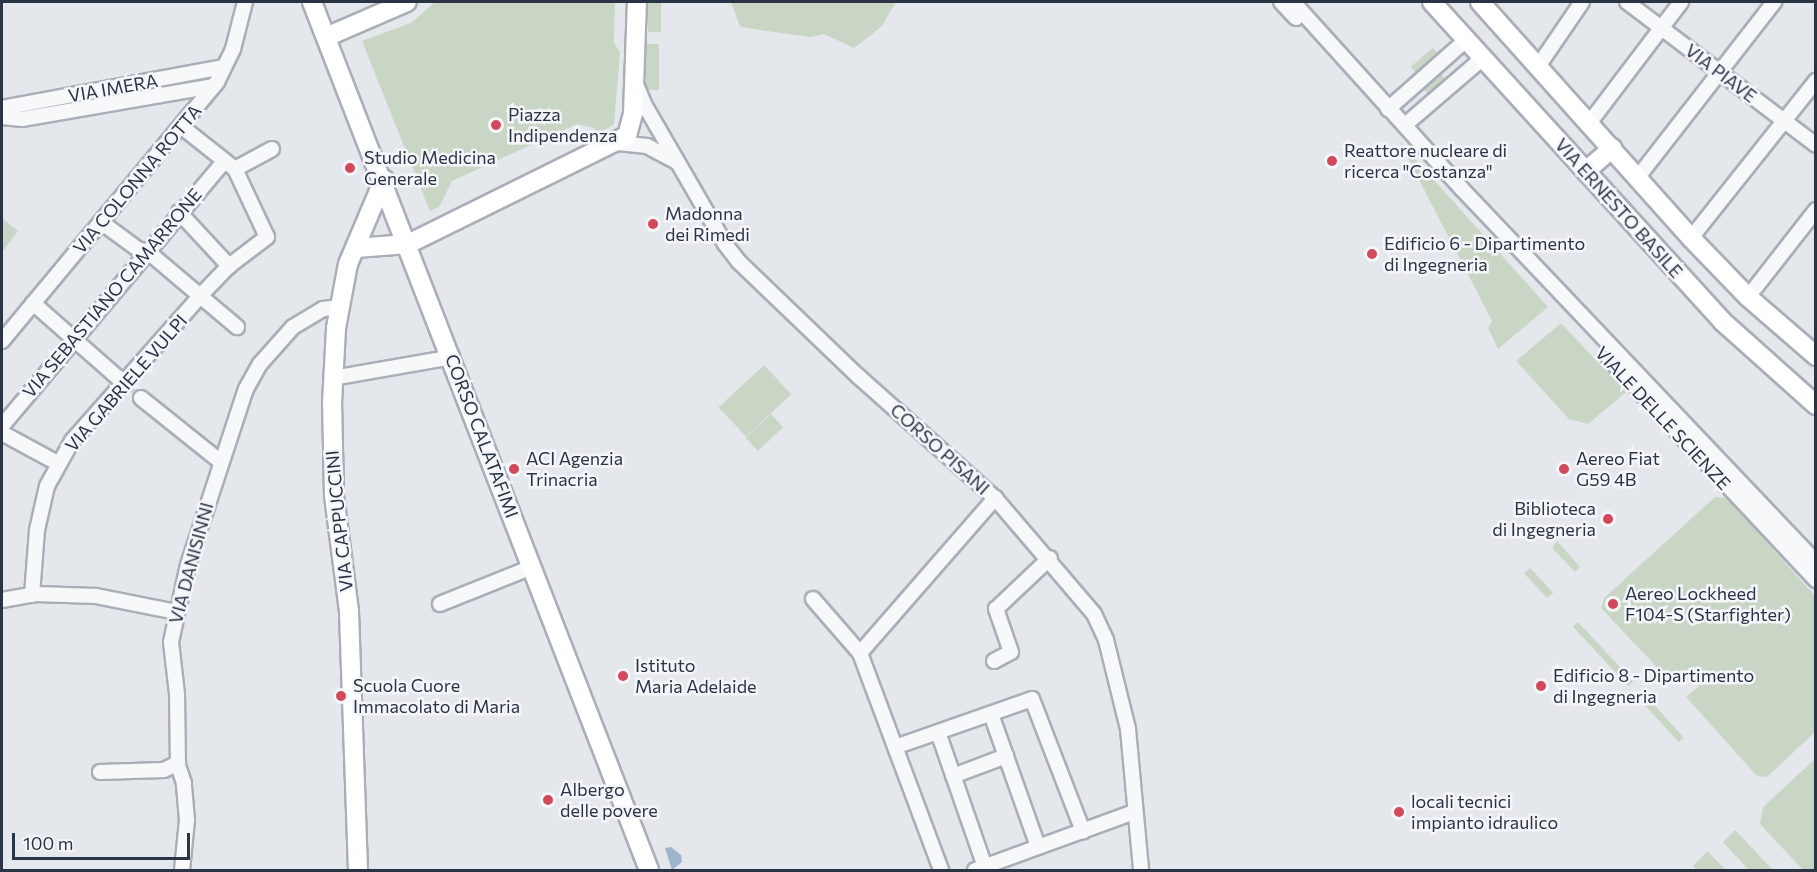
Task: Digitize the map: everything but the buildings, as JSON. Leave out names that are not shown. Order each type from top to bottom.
[{"type":"main road","name":"CORSO CALATAFIMI","points":[[312,2],[384,179],[649,870]]},
{"type":"main road","points":[[326,37],[407,2]]},
{"type":"main road","points":[[356,248],[408,244],[618,143],[627,136],[633,114],[637,2]]},
{"type":"main road","name":"VIA ERNESTO BASILE","points":[[1432,2],[1734,334],[1815,405]]},
{"type":"main road","name":"VIA ERNESTO BASILE","points":[[1480,2],[1590,122],[1691,238],[1748,297],[1815,356]]},
{"type":"main road","points":[[1586,171],[1612,148]]},
{"type":"main road","name":"VIA CAPPUCCINI","points":[[358,870],[349,611],[331,438],[333,378],[340,307],[348,264],[384,179]]},
{"type":"street","name":"VIA COLONNA ROTTA","points":[[2,341],[214,86],[224,68],[245,2]]},
{"type":"street","name":"VIALE DELLE SCIENZE","points":[[1281,2],[1374,102],[1385,106]]},
{"type":"street","name":"VIALE DELLE SCIENZE","points":[[1293,2],[1461,188],[1568,298],[1788,543],[1815,580]]},
{"type":"street","points":[[1539,65],[1582,2]]},
{"type":"street","name":"VIA PIAVE","points":[[1627,2],[1815,145]]},
{"type":"street","points":[[1590,122],[1681,2]]},
{"type":"street","points":[[1638,177],[1774,2]]},
{"type":"street","points":[[1385,106],[1467,39]]},
{"type":"street","points":[[1405,126],[1484,57]]},
{"type":"street","name":"VIA IMERA","points":[[2,108],[224,68]]},
{"type":"street","name":"CORSO PISANI","points":[[634,76],[644,104],[725,244],[739,262],[859,377],[995,498],[1050,558],[1094,614],[1106,639],[1128,729],[1141,870]]},
{"type":"street","points":[[1691,238],[1815,81]]},
{"type":"street","points":[[2,117],[22,118],[214,86]]},
{"type":"street","points":[[182,127],[230,165]]},
{"type":"street","points":[[618,143],[647,146],[680,165]]},
{"type":"street","name":"VIA SEBASTIANO CAMARRONE","points":[[2,426],[72,338],[179,212],[230,165],[272,149]]},
{"type":"street","name":"VIA GABRIELE VULPI","points":[[32,595],[36,530],[47,486],[72,441],[125,384],[201,295],[229,266],[267,237],[230,165]]},
{"type":"street","name":"VIALE DELLE SCIENZE","points":[[1461,188],[1513,254],[1644,397],[1788,543]]},
{"type":"street","points":[[1748,297],[1815,210]]},
{"type":"street","points":[[179,212],[229,266]]},
{"type":"street","points":[[101,222],[139,250],[147,251],[237,327]]},
{"type":"street","name":"VIALE DELLE SCIENZE","points":[[1513,254],[1561,299],[1568,298]]},
{"type":"street","points":[[33,303],[125,384]]},
{"type":"street","name":"VIA DANISINNI","points":[[182,870],[187,820],[178,763],[177,694],[171,642],[176,612],[221,462],[246,389],[260,364],[293,327],[323,309],[340,307]]},
{"type":"street","points":[[333,378],[452,357]]},
{"type":"street","points":[[1643,382],[1644,397]]},
{"type":"street","points":[[141,398],[221,462]]},
{"type":"street","points":[[2,433],[59,464]]},
{"type":"street","name":"VIALE DELLE SCIENZE","points":[[1730,483],[1788,543],[1815,562]]},
{"type":"street","points":[[860,653],[995,498]]},
{"type":"street","points":[[1788,543],[1815,574]]},
{"type":"street","points":[[994,661],[1011,652],[996,609],[1050,558]]},
{"type":"street","points":[[440,604],[532,567]]},
{"type":"street","points":[[2,600],[32,595],[96,596],[176,612]]},
{"type":"street","points":[[813,599],[860,653],[941,870]]},
{"type":"street","points":[[895,747],[1032,699],[1083,831]]},
{"type":"street","points":[[991,714],[1038,847]]},
{"type":"street","points":[[938,732],[980,869],[1007,865],[1038,847],[1134,812]]},
{"type":"street","points":[[953,776],[1006,756]]},
{"type":"street","points":[[100,772],[164,770],[178,763]]},
{"type":"green space","name":"Piazza Indipendenza","points":[[435,2],[615,2],[614,43],[620,52],[614,124],[598,135],[594,128],[577,124],[452,181],[439,207],[430,211],[362,41],[411,23]]},
{"type":"green space","points":[[648,2],[661,2],[661,32],[648,32]]},
{"type":"green space","points":[[731,2],[896,2],[881,27],[854,48],[824,34],[810,37],[740,27]]},
{"type":"green space","points":[[646,44],[659,44],[659,90],[646,90]]},
{"type":"green space","points":[[1433,48],[1438,54],[1416,73],[1411,67]]},
{"type":"green space","points":[[1439,72],[1445,79],[1428,94],[1422,87]]},
{"type":"green space","points":[[1399,141],[1548,307],[1498,349],[1488,328],[1492,321]]},
{"type":"green space","points":[[2,218],[18,231],[4,250],[2,248]]},
{"type":"green space","points":[[1561,323],[1626,392],[1588,424],[1569,419],[1516,361]]},
{"type":"green space","points":[[764,365],[791,394],[746,437],[719,407]]},
{"type":"green space","points":[[771,414],[783,427],[758,451],[745,438]]},
{"type":"green space","points":[[1715,497],[1727,498],[1815,596],[1815,732],[1767,777],[1757,776],[1686,697],[1699,686],[1684,672],[1672,683],[1601,608],[1604,598]]},
{"type":"green space","points":[[1557,541],[1580,567],[1575,572],[1552,548]]},
{"type":"green space","points":[[1530,568],[1553,593],[1547,598],[1524,573]]},
{"type":"green space","points":[[1578,622],[1633,681],[1628,686],[1573,627]]},
{"type":"green space","points":[[1649,699],[1684,738],[1679,742],[1644,704]]},
{"type":"green space","points":[[1815,759],[1815,870],[1803,870],[1760,824],[1763,807]]},
{"type":"green space","points":[[1735,830],[1773,870],[1749,870],[1723,842]]},
{"type":"green space","points":[[1708,851],[1726,870],[1697,870],[1693,866]]},
{"type":"water","points":[[671,847],[681,855],[682,862],[672,870],[665,848]]},
{"type":"place","name":"Piazza Indipendenza","points":[[496,125]]},
{"type":"place","name":"Reattore nucleare di ricerca \"Costanza\"","points":[[1332,161]]},
{"type":"place","name":"Studio Medicina Generale","points":[[350,168]]},
{"type":"place","name":"Madonna dei Rimedi","points":[[653,224]]},
{"type":"place","name":"Edificio 6 - Dipartimento di Ingegneria","points":[[1372,254]]},
{"type":"place","name":"ACI Agenzia Trinacria","points":[[514,469]]},
{"type":"place","name":"Aereo Fiat G59 4B","points":[[1564,469]]},
{"type":"place","name":"Biblioteca di Ingegneria","points":[[1608,519]]},
{"type":"place","name":"Aereo Lockheed F104-S (Starfighter)","points":[[1613,604]]},
{"type":"place","name":"Istituto Maria Adelaide","points":[[623,676]]},
{"type":"place","name":"Edificio 8 - Dipartimento di Ingegneria","points":[[1541,686]]},
{"type":"place","name":"Scuola Cuore Immacolato di Maria","points":[[341,696]]},
{"type":"place","name":"Albergo delle povere","points":[[548,800]]},
{"type":"place","name":"locali tecnici impianto idraulico","points":[[1399,812]]}]
